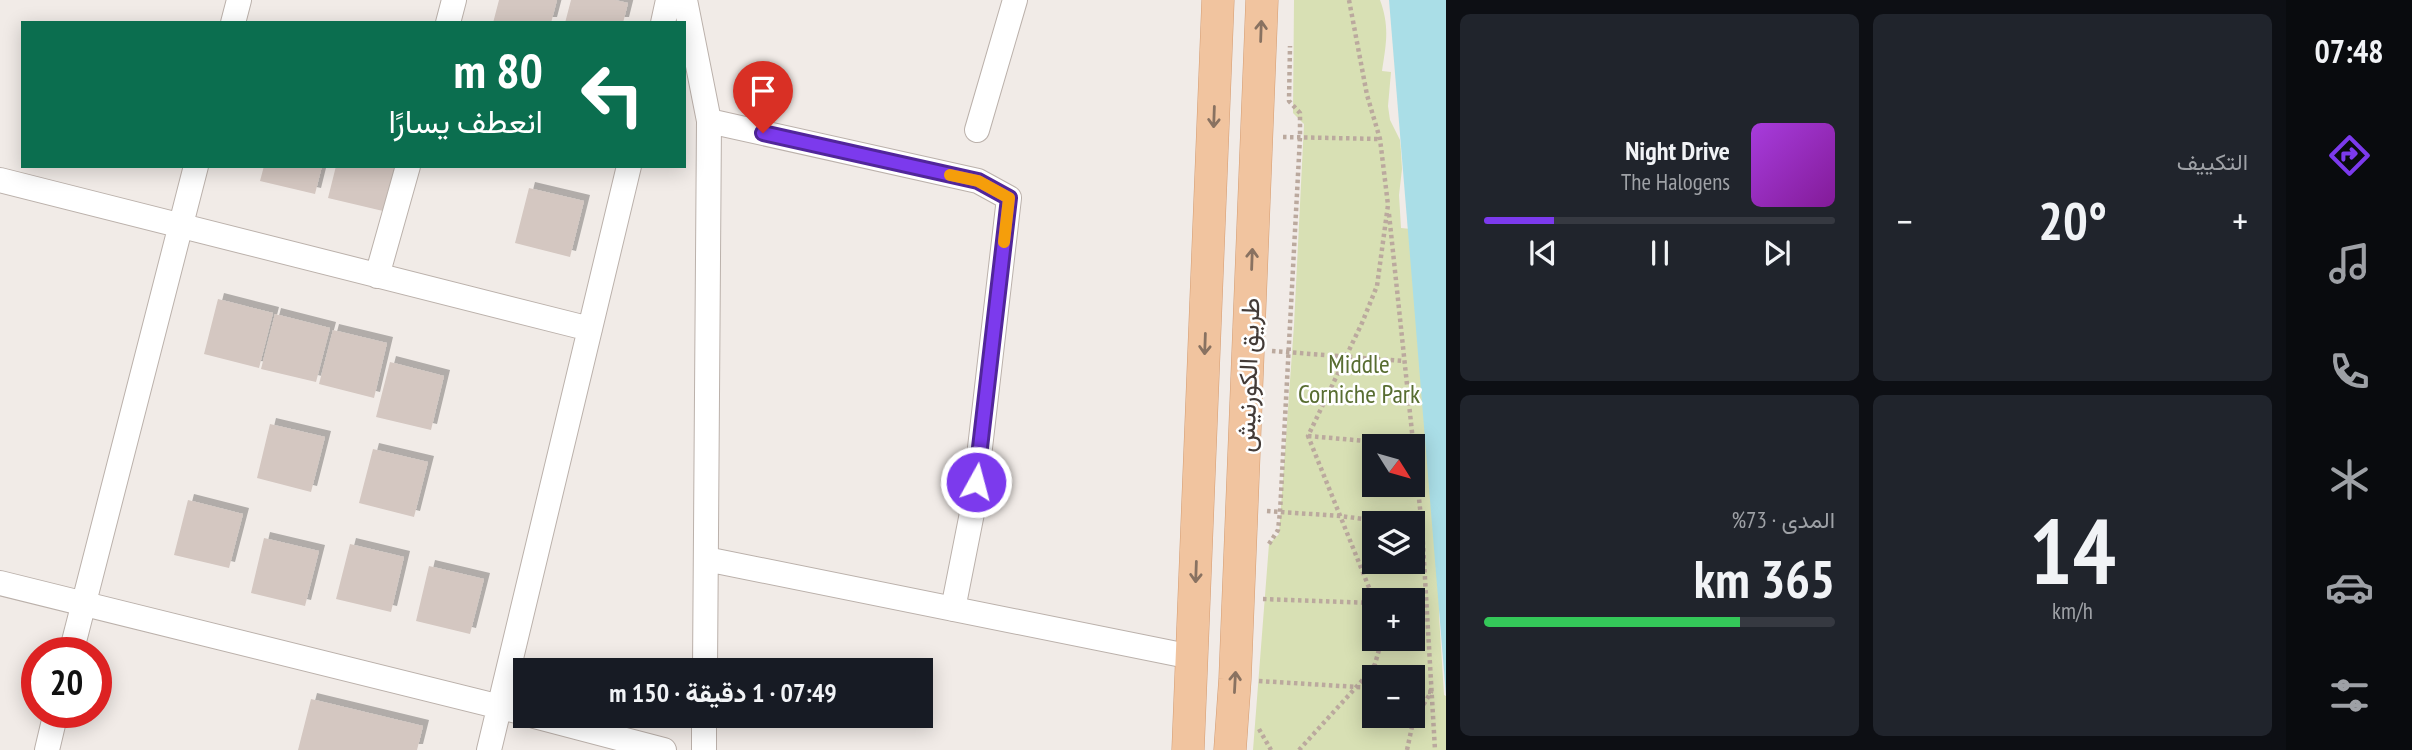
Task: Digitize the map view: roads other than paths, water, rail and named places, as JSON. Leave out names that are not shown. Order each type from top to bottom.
[{"type":"main road","name":"طريق الكورنيش","points":[[1188,750],[1218,0]]},
{"type":"main road","name":"طريق الكورنيش","points":[[1230,750],[1252,684],[1259,599],[1242,509],[1262,0]]},
{"type":"street","points":[[234,21],[239,0]]},
{"type":"street","points":[[448,21],[454,0]]},
{"type":"street","points":[[663,21],[668,0]]},
{"type":"street","points":[[685,0],[709,121],[705,658]]},
{"type":"street","points":[[977,130],[1015,0]]},
{"type":"street","points":[[709,121],[978,181],[1009,198],[973,508],[953,610]]},
{"type":"street","points":[[75,637],[195,168]]},
{"type":"street","points":[[377,276],[407,168]]},
{"type":"street","points":[[489,750],[628,168]]},
{"type":"street","points":[[0,180],[590,329]]},
{"type":"street","points":[[706,559],[1192,657]]},
{"type":"street","points":[[0,583],[513,710]]},
{"type":"street","points":[[47,750],[52,728]]},
{"type":"street","points":[[580,728],[664,750]]},
{"type":"street","points":[[704,728],[704,750]]},
{"type":"water","points":[[1389,0],[1446,0],[1446,695]]},
{"type":"park label","name":"Middle Corniche Park","points":[[1359,379]]}]
